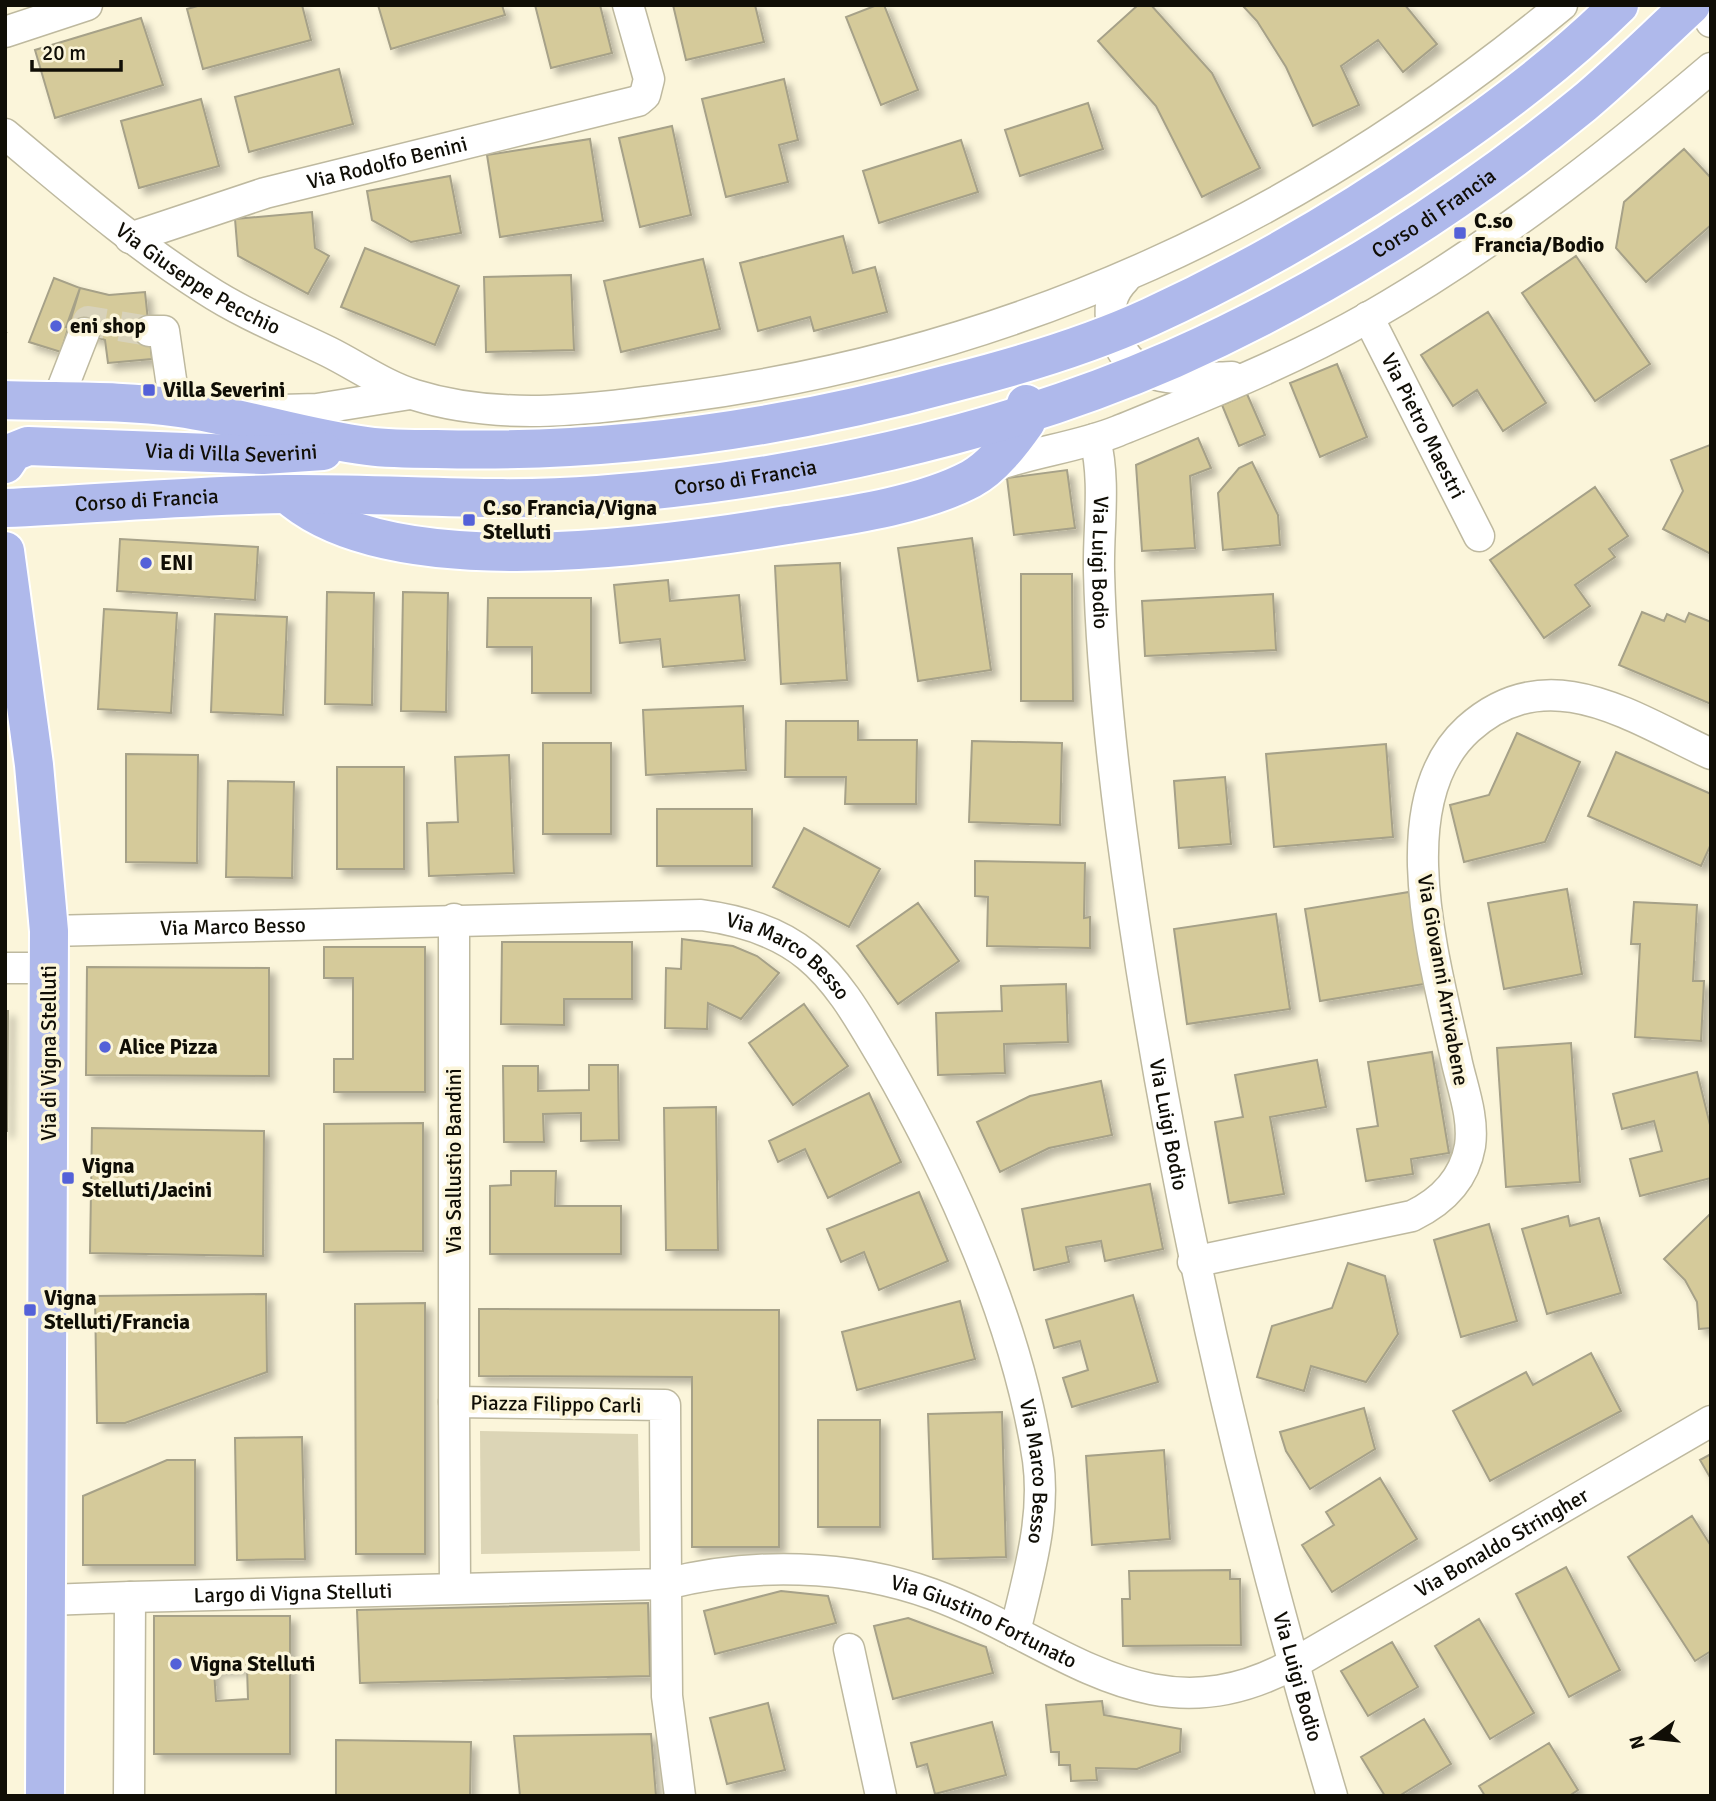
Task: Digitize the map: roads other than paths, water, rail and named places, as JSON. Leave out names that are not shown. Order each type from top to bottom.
[{"type":"main road","points":[[367,446],[490,451],[660,441],[801,420],[1011,368],[1114,332],[1200,292],[1362,203],[1534,82],[1619,5]]},
{"type":"main road","name":"Corso di Francia","points":[[5,508],[287,494],[520,500],[686,487],[851,459],[1029,412],[1181,355],[1376,251],[1434,213],[1582,104],[1691,5]]},
{"type":"main road","points":[[1011,368],[1029,412]]},
{"type":"main road","name":"Via di Villa Severini","points":[[5,400],[181,408],[367,446]]},
{"type":"main road","name":"Corso di Francia","points":[[287,494],[318,517],[372,536],[474,551],[527,552],[659,543],[843,515],[942,491],[986,470],[1023,426],[1029,412]]},
{"type":"main road","name":"Via di Villa Severini","points":[[5,464],[13,452],[28,446],[263,455],[367,446]]},
{"type":"main road","name":"Via di Vigna Stelluti","points":[[5,551],[34,765],[49,950],[48,1600]]},
{"type":"main road","points":[[45,1796],[48,1600]]},
{"type":"street","points":[[5,32],[87,5]]},
{"type":"street","name":"Via Rodolfo Benini","points":[[130,238],[265,193],[630,104],[645,95],[649,79],[628,5]]},
{"type":"street","points":[[411,394],[478,409],[569,409],[631,404],[779,383],[948,342],[1125,279],[1314,182],[1458,87],[1562,5]]},
{"type":"street","points":[[1702,5],[1711,22]]},
{"type":"street","name":"Corso di Francia","points":[[986,470],[1096,439],[1248,376],[1368,317],[1496,235],[1557,191],[1709,68]]},
{"type":"street","name":"Via Giuseppe Pecchio","points":[[5,134],[130,238],[209,292],[411,394]]},
{"type":"street","points":[[1125,279],[1116,289],[1109,306],[1114,332],[1123,355],[1143,371]]},
{"type":"street","name":"Via Pietro Maestri","points":[[1368,317],[1479,536]]},
{"type":"street","points":[[149,331],[164,331],[181,408]]},
{"type":"street","points":[[57,402],[84,332]]},
{"type":"street","points":[[948,342],[1011,368]]},
{"type":"street","name":"Corso di Francia","points":[[1143,371],[1202,378],[1248,376]]},
{"type":"street","name":"Via di Villa Severini","points":[[181,408],[317,409],[411,394]]},
{"type":"street","name":"Corso di Francia","points":[[1029,412],[1037,419],[1061,419],[1096,439]]},
{"type":"street","name":"Via Luigi Bodio","points":[[1096,439],[1100,460],[1099,572],[1115,780],[1155,1047],[1193,1262],[1232,1437],[1293,1664],[1332,1796]]},
{"type":"street","name":"Via Giovanni Arrivabene","points":[[1193,1262],[1412,1216],[1443,1197],[1464,1166],[1470,1145],[1468,1110],[1429,916],[1422,849],[1429,795],[1444,758],[1456,741],[1504,705],[1534,696],[1559,694],[1604,704],[1711,754]]},
{"type":"street","name":"Via Marco Besso","points":[[5,968],[49,950],[454,919],[683,915],[732,919],[772,934],[808,956],[845,998],[899,1087],[938,1162],[978,1253],[1012,1352],[1038,1462],[1039,1497],[1036,1543],[1014,1632]]},
{"type":"street","name":"Via Sallustio Bandini","points":[[454,919],[454,1402]]},
{"type":"street","name":"Piazza Filippo Carli","points":[[455,1588],[454,1402],[665,1405],[666,1584]]},
{"type":"street","name":"Via Bonaldo Stringher","points":[[1293,1664],[1711,1421]]},
{"type":"street","name":"Via Giustino Fortunato","points":[[666,1584],[745,1569],[867,1578],[932,1594],[1106,1677],[1154,1691],[1200,1692],[1231,1688],[1274,1675],[1293,1664]]},
{"type":"street","points":[[455,1588],[666,1584],[667,1696],[680,1796]]},
{"type":"street","name":"Largo di Vigna Stelluti","points":[[48,1600],[455,1588]]},
{"type":"street","points":[[129,1796],[130,1597]]},
{"type":"street","points":[[849,1649],[881,1796]]},
{"type":"tunnel","points":[[84,333],[88,321],[149,331]]},
{"type":"place","name":"C.so Francia/Bodio","points":[[1460,233]]},
{"type":"place","name":"eni shop","points":[[56,326]]},
{"type":"place","name":"Villa Severini","points":[[149,390]]},
{"type":"place","name":"C.so Francia/Vigna Stelluti","points":[[469,520]]},
{"type":"place","name":"ENI","points":[[146,563]]},
{"type":"place","name":"Alice Pizza","points":[[105,1047]]},
{"type":"place","name":"Vigna Stelluti/Jacini","points":[[68,1178]]},
{"type":"place","name":"Vigna Stelluti/Francia","points":[[30,1310]]},
{"type":"place","name":"Vigna Stelluti","points":[[176,1664]]}]
